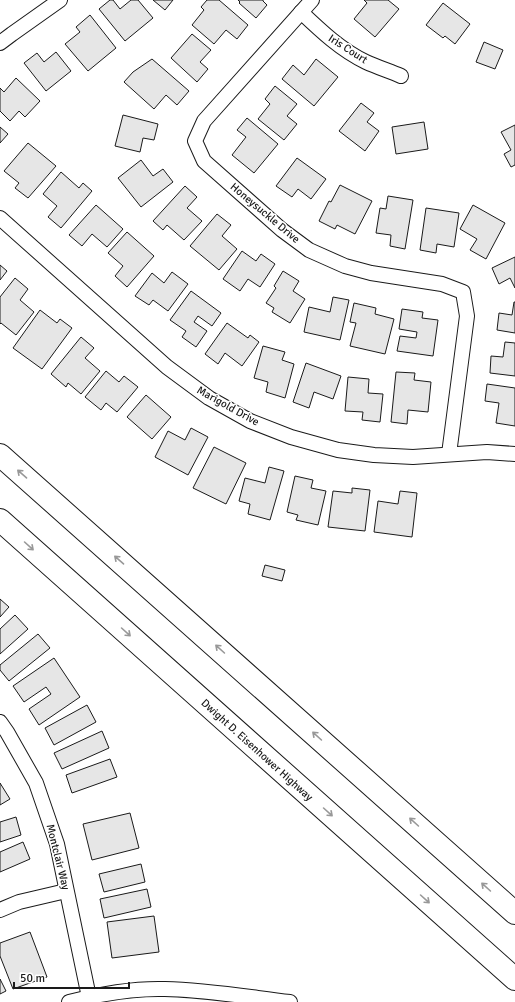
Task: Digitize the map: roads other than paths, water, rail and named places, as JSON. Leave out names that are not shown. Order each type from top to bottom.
[{"type":"highway","points":[[0,455],[515,913]]},
{"type":"highway","name":"Dwight D. Eisenhower Highway","points":[[0,520],[515,979]]},
{"type":"street","points":[[0,43],[60,0]]},
{"type":"street","name":"Honeysuckle Drive","points":[[312,0],[204,121],[195,141],[204,160],[282,230],[309,250],[345,266],[358,270],[442,284],[463,292],[467,316],[449,454]]},
{"type":"street","name":"Iris Court","points":[[301,12],[342,48],[366,62],[400,76]]},
{"type":"street","name":"Marigold Drive","points":[[0,218],[167,368],[209,398],[250,421],[291,437],[338,450],[374,455],[413,457],[487,452],[515,454]]},
{"type":"street","name":"Montclair Way","points":[[0,722],[36,783],[57,844],[90,999]]},
{"type":"street","points":[[0,910],[19,902],[66,891]]},
{"type":"street","points":[[69,1002],[129,990],[165,989],[209,992],[290,1002]]}]
